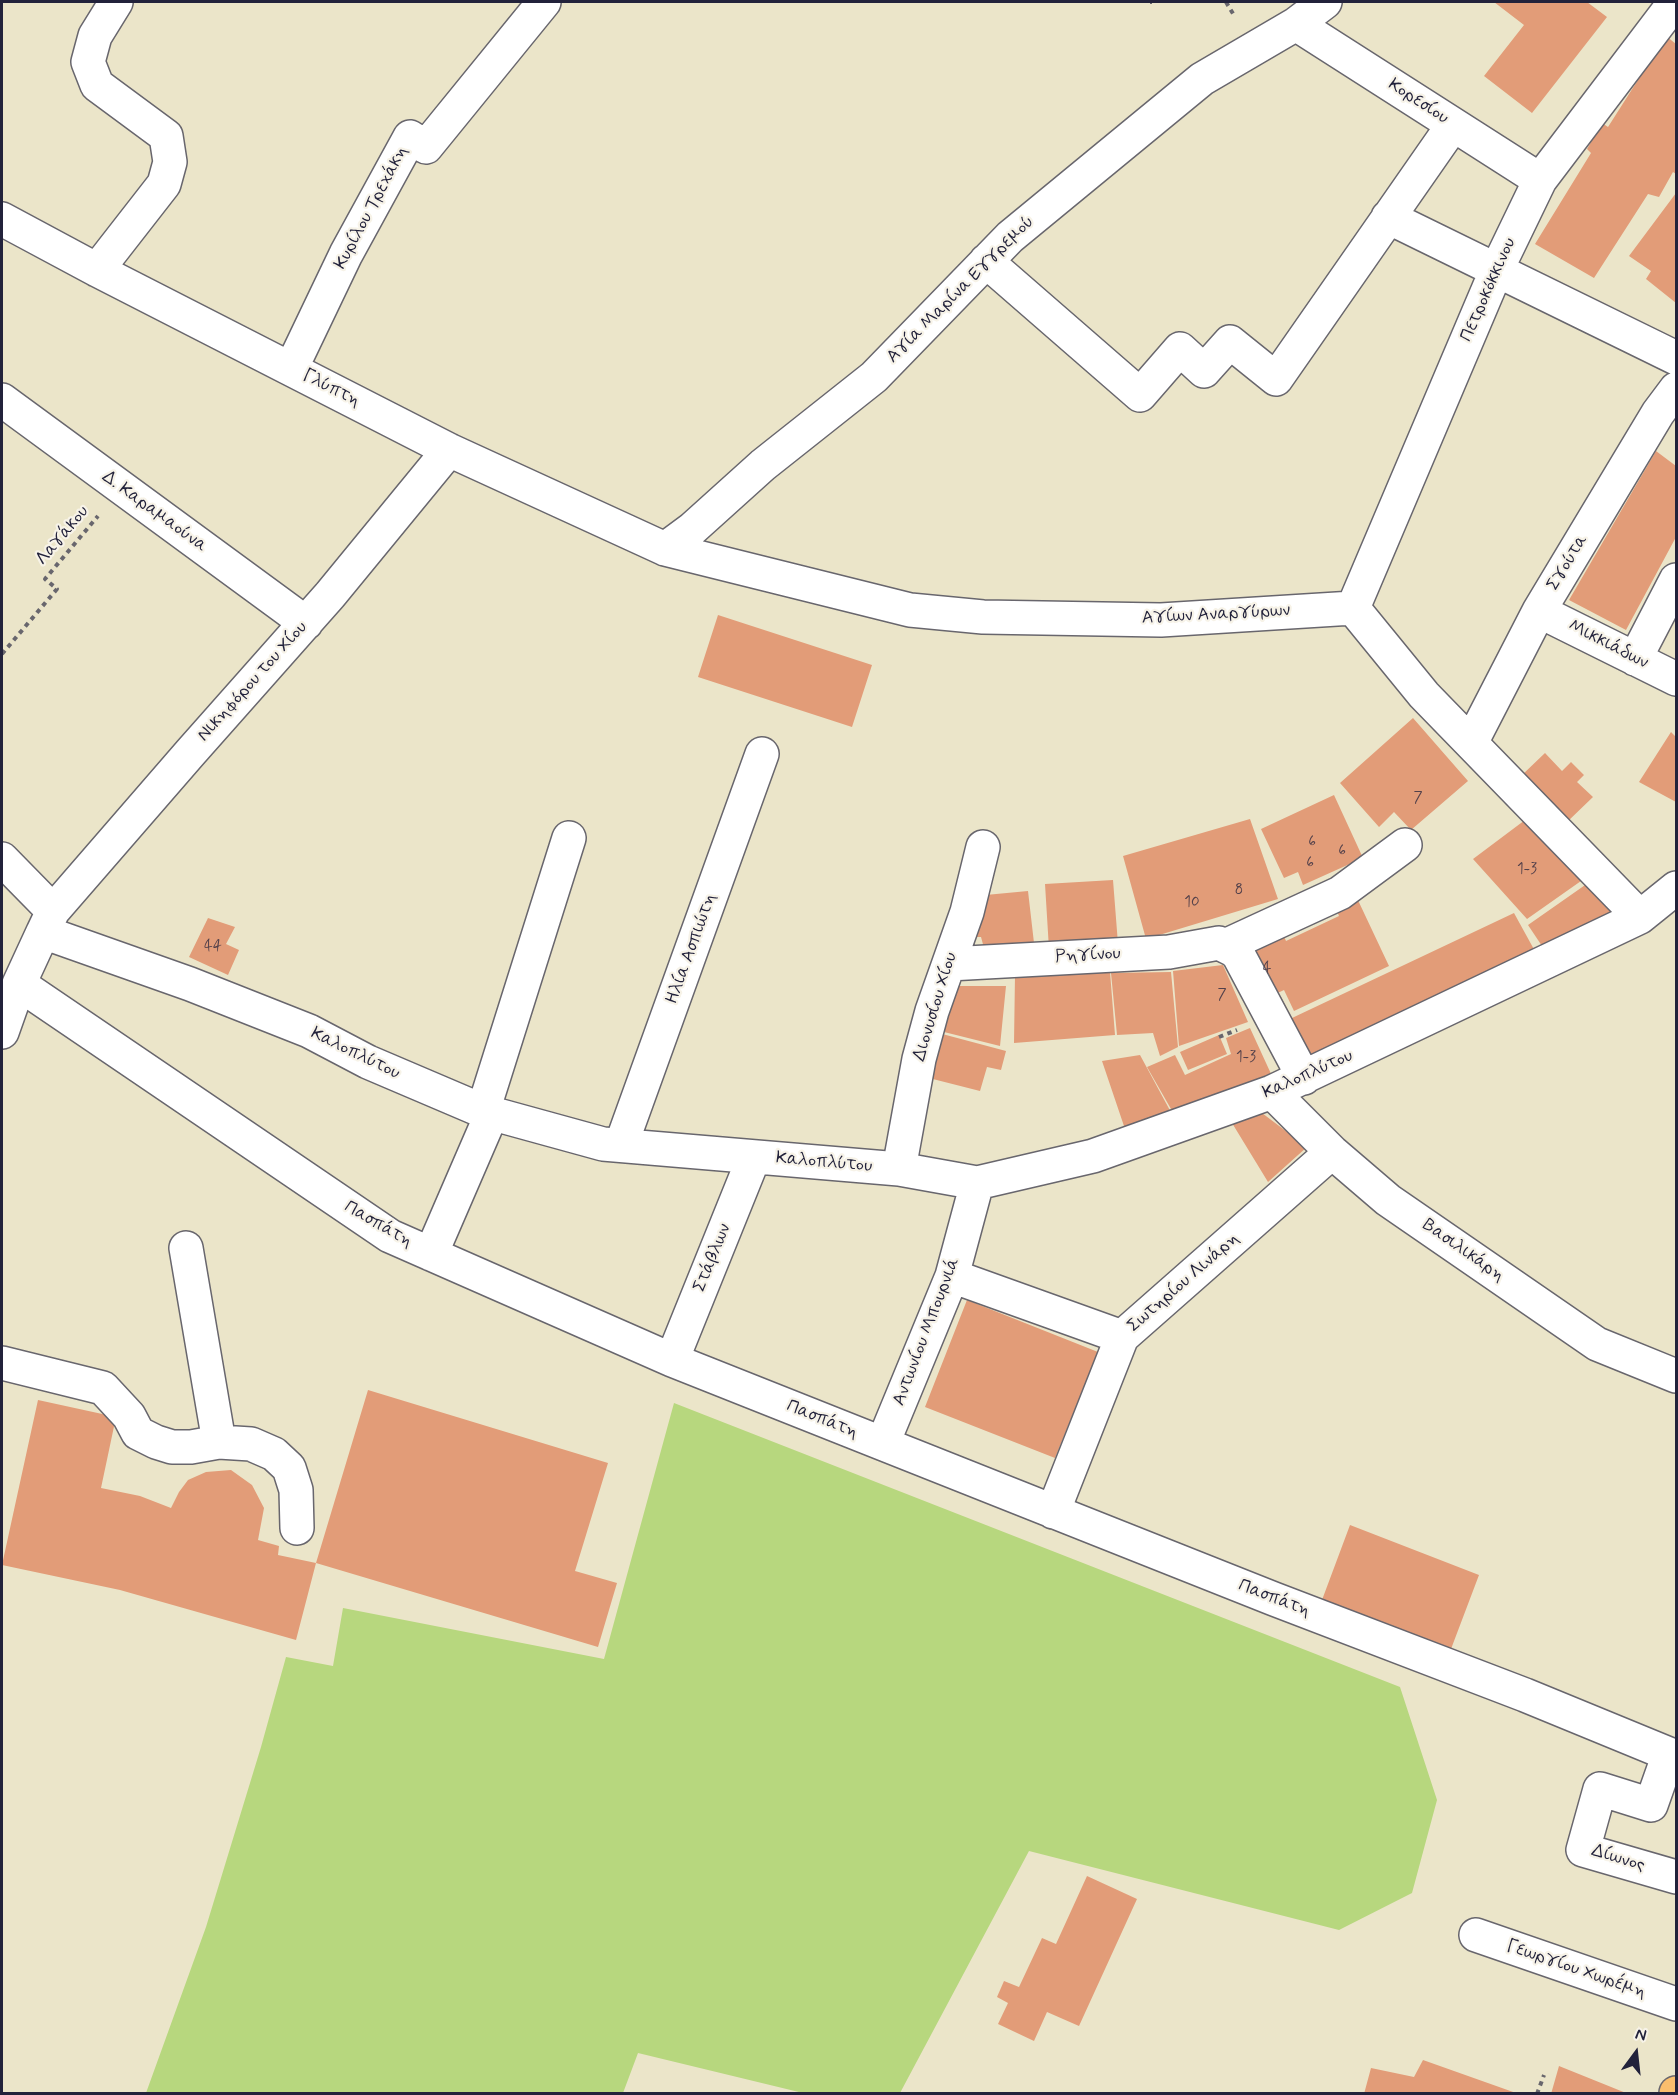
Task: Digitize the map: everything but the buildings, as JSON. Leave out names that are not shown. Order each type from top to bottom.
[{"type":"street","points":[[97,270],[164,183],[170,162],[166,136],[97,85],[88,62],[95,36],[116,2]]},
{"type":"street","name":"Αγία Μαρίνα Εγγρεμού","points":[[664,549],[692,529],[763,465],[873,377],[1010,237],[1202,79],[1296,24],[1325,2]]},
{"type":"street","name":"Πετροκόκκινου","points":[[1353,608],[1497,269],[1540,180],[1675,2]]},
{"type":"street","name":"Κυρίλου Τρεχάκη","points":[[291,369],[346,254],[410,137],[426,147],[530,6]]},
{"type":"street","name":"Κορεσίου","points":[[1296,24],[1540,180]]},
{"type":"street","points":[[986,261],[1140,395],[1180,349],[1204,371],[1230,342],[1276,379],[1453,125]]},
{"type":"street","points":[[1388,218],[1677,358]]},
{"type":"street","name":"Γλύπτη","points":[[2,219],[449,450],[664,549]]},
{"type":"street","name":"Δ. Καραμαούνα","points":[[2,400],[306,623]]},
{"type":"street","name":"Σγούτα","points":[[1471,743],[1539,610],[1670,411]]},
{"type":"street","name":"Νικηφόρου του Χίου","points":[[2,1032],[19,984],[48,921],[190,753],[306,623],[449,450]]},
{"type":"street","name":"Αγίων Αναργύρων","points":[[664,549],[910,610],[983,617],[1161,620],[1353,608]]},
{"type":"street","points":[[1635,659],[1677,580]]},
{"type":"street","points":[[1353,608],[1424,695],[1640,917]]},
{"type":"street","name":"Μικκιάδων","points":[[1539,610],[1677,679]]},
{"type":"street","name":"Ηλία Ασπιώτη","points":[[621,1145],[762,754]]},
{"type":"street","points":[[431,1254],[488,1112],[569,838]]},
{"type":"street","name":"Ρηγίνου","points":[[948,964],[1169,952],[1219,943],[1226,946],[1340,893],[1405,845]]},
{"type":"street","name":"Διονυσίου Χίου","points":[[899,1169],[919,1059],[932,1011],[967,912],[983,847]]},
{"type":"street","name":"Καλοπλύτου","points":[[2,859],[48,921],[190,984],[309,1031],[368,1062],[488,1112],[603,1144],[899,1169],[977,1184],[1093,1156],[1272,1092],[1640,917],[1677,888]]},
{"type":"street","points":[[1226,946],[1238,954],[1304,1078]]},
{"type":"street","name":"Πασπάτη","points":[[19,984],[390,1236],[672,1360],[1673,1755]]},
{"type":"street","name":"Βασιλικάρη","points":[[1272,1092],[1332,1152],[1388,1200],[1598,1344],[1677,1376]]},
{"type":"street","name":"Σωτηρίου Λινάρη","points":[[1053,1512],[1122,1337],[1332,1152]]},
{"type":"street","name":"Στάβλων","points":[[672,1360],[754,1157]]},
{"type":"street","name":"Αντωνίου Μπουρνιά","points":[[883,1443],[952,1276],[977,1184]]},
{"type":"street","points":[[186,1248],[219,1442]]},
{"type":"street","points":[[952,1276],[1122,1337]]},
{"type":"street","points":[[2,1363],[103,1388],[129,1416],[138,1433],[156,1442],[172,1447],[219,1442],[251,1444],[274,1454],[289,1468],[296,1490],[297,1528]]},
{"type":"street","name":"Δίωνος","points":[[1673,1755],[1651,1805],[1600,1789],[1583,1850],[1677,1877]]},
{"type":"street","name":"Γεωργίου Χωρέμη","points":[[1476,1935],[1677,2004]]},
{"type":"path","name":"Λαγάκου","points":[[2,654],[57,589],[45,579],[121,488]]},
{"type":"path","points":[[1537,2094],[1544,2075]]},
{"type":"green space","points":[[674,1403],[1400,1687],[1437,1800],[1412,1893],[1339,1930],[1029,1851],[900,2093],[803,2093],[638,2053],[623,2093],[146,2093],[206,1927],[286,1657],[333,1666],[343,1608],[604,1659]]}]
